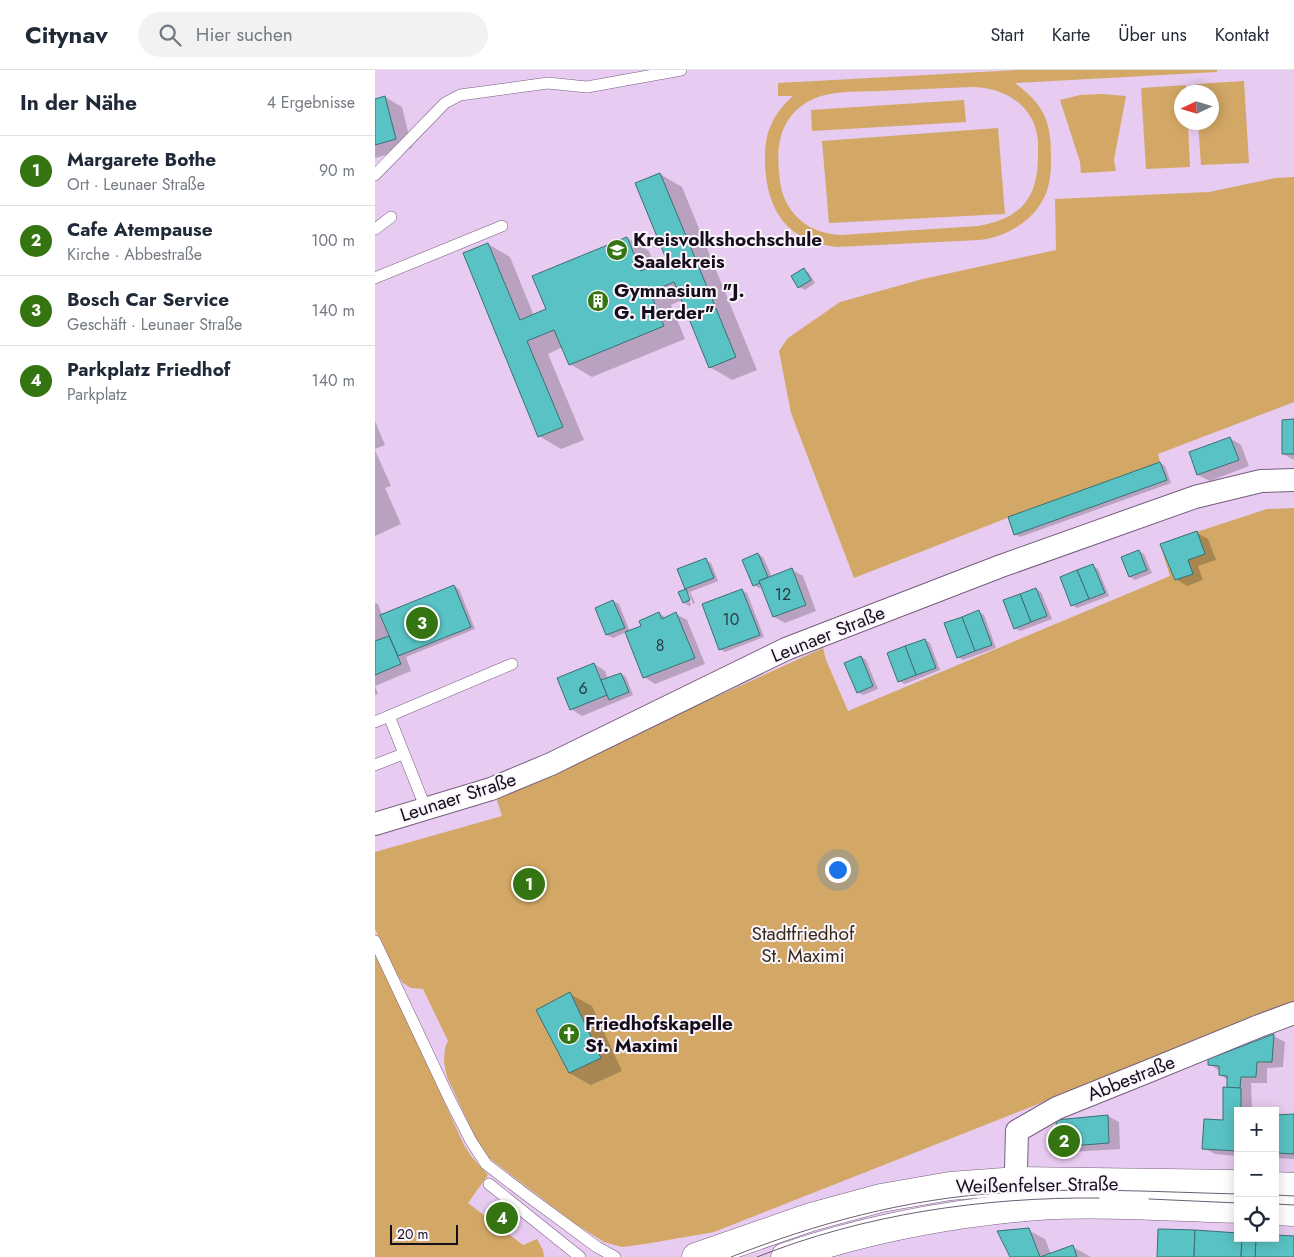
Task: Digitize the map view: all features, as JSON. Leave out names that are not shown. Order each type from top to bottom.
[{"type":"main road","name":"Weißenfelser Straße","points":[[696,1257],[811,1217],[881,1198],[950,1186],[1018,1181],[1234,1184]]},
{"type":"main road","points":[[1279,1186],[1294,1187]]},
{"type":"main road","name":"Weißenfelser Straße","points":[[785,1257],[819,1245],[903,1224],[1037,1206],[1118,1204],[1234,1209]]},
{"type":"main road","points":[[1279,1211],[1294,1212]]},
{"type":"street","name":"Leunaer Straße","points":[[375,824],[491,789],[551,764],[786,649],[1001,566],[1195,497],[1261,481],[1294,480]]},
{"type":"street","name":"Abbestraße","points":[[1018,1181],[1017,1131],[1057,1108],[1294,1013]]},
{"type":"lane","points":[[375,174],[445,103],[460,95],[548,83],[587,86],[681,70]]},
{"type":"lane","points":[[375,229],[391,217]]},
{"type":"lane","points":[[375,278],[502,226]]},
{"type":"lane","points":[[375,722],[512,664]]},
{"type":"lane","points":[[389,716],[426,809]]},
{"type":"lane","points":[[375,765],[403,754]]},
{"type":"lane","points":[[375,941],[450,1100],[471,1141],[486,1164],[597,1247],[615,1257]]},
{"type":"lane","points":[[489,1184],[580,1257]]},
{"type":"green space","points":[[1018,70],[1217,70],[1217,72],[1015,83],[1036,102],[1047,122],[1050,136],[1051,173],[1049,183],[1046,195],[1032,214],[1013,229],[991,238],[836,247],[819,244],[793,230],[783,221],[775,209],[770,196],[765,164],[767,138],[776,115],[793,96],[778,96],[778,83]],"holes":[[[983,88],[995,90],[1016,100],[1031,117],[1036,128],[1038,156],[1035,184],[1024,204],[1015,212],[993,223],[978,226],[841,235],[822,232],[811,227],[801,221],[788,206],[783,195],[780,178],[778,160],[780,140],[787,121],[801,106],[819,97],[845,92]]]},
{"type":"green space","points":[[1244,81],[1249,163],[1201,165],[1198,130],[1219,130],[1219,85],[1196,84]]},
{"type":"green space","points":[[1174,86],[1174,130],[1188,130],[1190,167],[1146,169],[1141,88]]},
{"type":"green space","points":[[1080,95],[1126,96],[1114,160],[1116,171],[1081,173],[1080,162],[1060,100]]},
{"type":"green space","points":[[964,100],[966,122],[812,131],[811,110]]},
{"type":"green space","points":[[998,128],[1005,214],[829,223],[822,141]]},
{"type":"green space","points":[[1294,177],[1294,402],[1158,454],[1160,462],[1007,518],[854,578],[791,413],[779,351],[788,338],[840,302],[923,279],[1056,250],[1055,199],[1209,192],[1275,178]]},
{"type":"green space","name":"Stadtfriedhof St. Maximi","points":[[1294,508],[1294,1003],[714,1232],[622,1247],[604,1242],[574,1223],[489,1158],[475,1137],[447,1077],[444,1062],[445,1048],[448,1041],[423,989],[411,988],[403,983],[396,973],[375,929],[375,852],[502,816],[496,797],[823,648],[826,660],[848,711],[1170,576],[1160,544],[1267,509]]},
{"type":"green space","points":[[375,951],[464,1145],[488,1175],[468,1203],[523,1245],[537,1239],[543,1250],[544,1257],[375,1257]]},
{"type":"building","points":[[385,96],[396,139],[375,145],[375,99]]},
{"type":"building","name":"Gymnasium \"J. G. Herder\"","points":[[660,173],[736,357],[709,368],[674,282],[650,292],[664,326],[569,365],[554,330],[527,341],[563,427],[538,437],[463,253],[488,243],[520,320],[546,309],[532,276],[627,237],[641,271],[667,261],[635,183]]},
{"type":"building","points":[[804,268],[811,280],[798,288],[791,276]]},
{"type":"building","points":[[1294,419],[1294,454],[1282,454],[1282,420]]},
{"type":"building","points":[[1230,437],[1239,460],[1197,475],[1189,452]]},
{"type":"building","points":[[1160,462],[1167,480],[1014,535],[1008,517]]},
{"type":"building","points":[[1197,531],[1205,554],[1188,560],[1193,574],[1175,580],[1160,544]]},
{"type":"building","points":[[1139,550],[1147,570],[1129,577],[1121,557]]},
{"type":"building","points":[[758,553],[768,577],[753,586],[742,560]]},
{"type":"building","points":[[706,558],[714,578],[685,589],[677,569]]},
{"type":"building","points":[[1093,564],[1105,593],[1089,599],[1077,570]]},
{"type":"building","points":[[792,568],[806,605],[773,617],[759,581]]},
{"type":"building","points":[[1077,570],[1089,599],[1071,606],[1060,577]]},
{"type":"building","points":[[454,585],[471,627],[398,656],[380,615]]},
{"type":"building","points":[[1036,588],[1047,616],[1031,622],[1020,594]]},
{"type":"building","points":[[686,589],[690,600],[683,603],[678,592]]},
{"type":"building","points":[[742,589],[760,635],[719,650],[702,604]]},
{"type":"building","points":[[1020,594],[1031,622],[1014,629],[1003,600]]},
{"type":"building","points":[[613,600],[625,628],[606,635],[595,608]]},
{"type":"building","points":[[979,610],[992,645],[975,651],[962,617]]},
{"type":"building","points":[[659,612],[662,619],[676,612],[695,658],[643,678],[625,632],[641,626],[639,621]]},
{"type":"building","points":[[962,617],[975,651],[957,658],[944,623]]},
{"type":"building","points":[[389,636],[401,664],[375,675],[375,641]]},
{"type":"building","points":[[925,639],[936,668],[916,675],[905,646]]},
{"type":"building","points":[[905,646],[916,675],[898,682],[887,653]]},
{"type":"building","points":[[861,656],[873,686],[857,693],[844,663]]},
{"type":"building","points":[[594,663],[607,695],[570,710],[557,678]]},
{"type":"building","points":[[621,673],[629,692],[609,700],[601,680]]},
{"type":"building","name":"Friedhofskapelle St. Maximi","points":[[570,992],[601,1058],[569,1073],[536,1010]]},
{"type":"building","points":[[1274,1034],[1272,1062],[1257,1062],[1256,1077],[1241,1077],[1240,1088],[1227,1088],[1227,1076],[1219,1075],[1219,1066],[1208,1065],[1208,1059]]},
{"type":"building","points":[[1223,1087],[1241,1088],[1241,1107],[1234,1107],[1234,1151],[1202,1149],[1204,1119],[1223,1120]]},
{"type":"building","points":[[1294,1114],[1294,1154],[1279,1153],[1279,1115]]},
{"type":"building","points":[[1108,1115],[1109,1143],[1058,1147],[1056,1120]]},
{"type":"building","points":[[1029,1228],[1040,1257],[1010,1257],[997,1231]]},
{"type":"building","points":[[1158,1229],[1195,1230],[1194,1257],[1157,1257]]},
{"type":"building","points":[[1195,1230],[1234,1233],[1234,1242],[1242,1242],[1241,1257],[1194,1257]]},
{"type":"building","points":[[1279,1235],[1294,1236],[1294,1257],[1255,1257],[1256,1242],[1279,1242]]},
{"type":"building","points":[[1242,1242],[1256,1242],[1255,1257],[1241,1257]]},
{"type":"building","points":[[1073,1245],[1077,1257],[1040,1257]]},
{"type":"tram line","points":[[731,1257],[829,1223],[863,1214],[965,1196],[1059,1190],[1234,1194]]},
{"type":"tram line","points":[[1279,1195],[1294,1196]]},
{"type":"tram line","points":[[757,1257],[798,1242],[840,1230],[882,1219],[925,1211],[1012,1201],[1055,1198],[1099,1198]]},
{"type":"tram line","points":[[1149,1199],[1234,1203]]},
{"type":"tram line","points":[[1279,1204],[1294,1205]]},
{"type":"place","name":"Kreisvolkshochschule Saalekreis","points":[[617,250]]},
{"type":"place","name":"Gymnasium \"J. G. Herder\"","points":[[598,301]]},
{"type":"place","name":"Bosch Car Service","points":[[422,623]]},
{"type":"place","name":"Margarete Bothe","points":[[529,884]]},
{"type":"place","name":"Friedhofskapelle St. Maximi","points":[[569,1034]]},
{"type":"place","name":"Cafe Atempause","points":[[1064,1141]]},
{"type":"place","name":"Parkplatz Friedhof","points":[[502,1218]]}]
